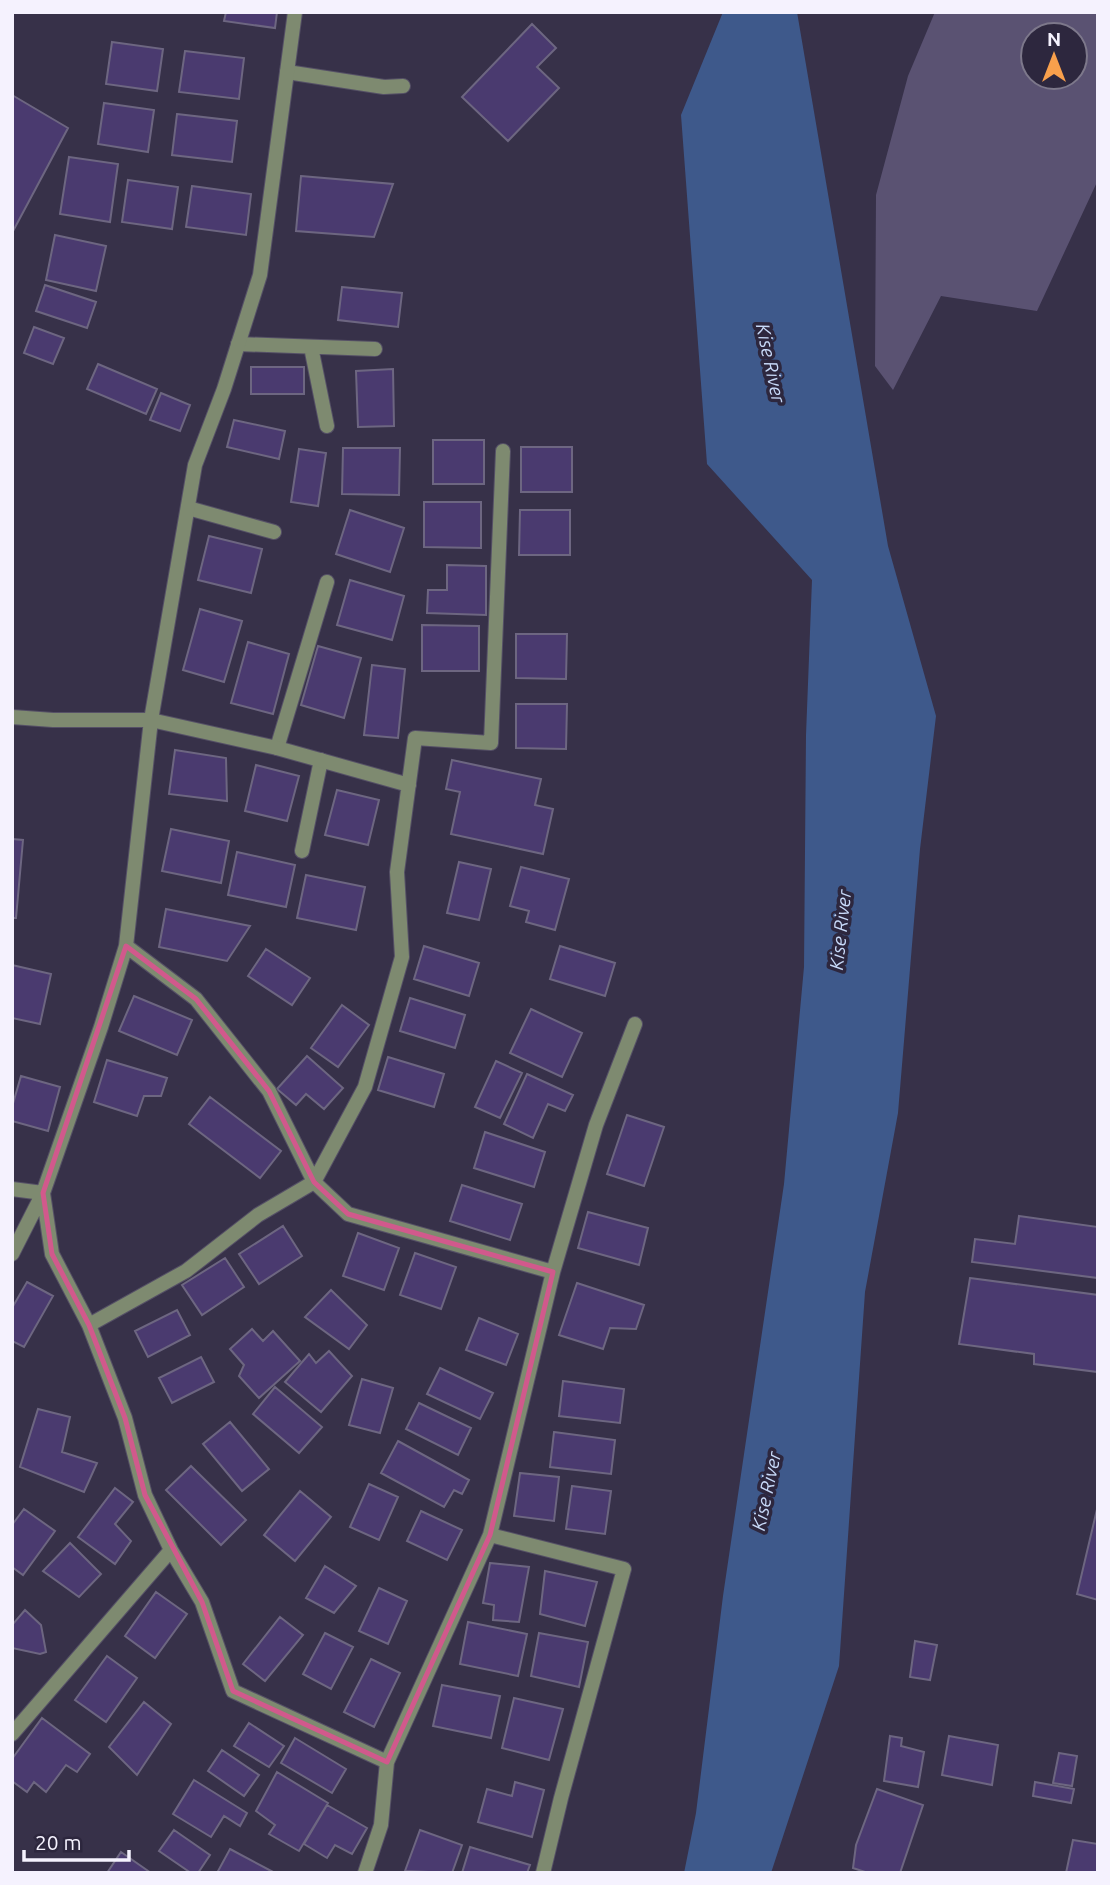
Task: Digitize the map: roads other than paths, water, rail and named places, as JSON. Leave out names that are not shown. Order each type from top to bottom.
[{"type":"street","points":[[12,1254],[43,1193],[101,1027],[126,946],[151,720],[195,465],[260,275],[295,12]]},
{"type":"street","points":[[287,72],[384,87],[403,86]]},
{"type":"street","points":[[238,345],[375,349]]},
{"type":"street","points":[[311,347],[327,426]]},
{"type":"street","points":[[89,1325],[186,1271],[258,1215],[314,1182],[365,1087],[402,957],[397,872],[415,738],[491,743],[503,451]]},
{"type":"street","points":[[188,508],[274,532]]},
{"type":"street","points":[[277,748],[327,582]]},
{"type":"street","points":[[12,717],[53,720],[151,720],[277,748],[409,785]]},
{"type":"street","points":[[302,851],[321,760]]},
{"type":"street","points":[[126,946],[196,999],[269,1091],[314,1182],[348,1214],[553,1272]]},
{"type":"street","points":[[365,1873],[381,1825],[387,1762],[490,1535],[553,1272],[596,1125],[635,1024]]},
{"type":"street","points":[[12,1189],[43,1193]]},
{"type":"street","points":[[43,1193],[52,1254],[89,1325],[125,1418],[145,1495],[171,1550],[202,1602],[233,1691],[387,1762]]},
{"type":"street","points":[[490,1535],[624,1569],[543,1873]]},
{"type":"street","points":[[12,1734],[171,1550]]},
{"type":"water","name":"Kise River","points":[[723,12],[797,12],[888,546],[936,716],[920,849],[898,1113],[865,1292],[839,1666],[771,1873],[684,1873],[696,1813],[723,1596],[784,1184],[804,967],[806,735],[812,580],[707,464],[681,115]]}]
